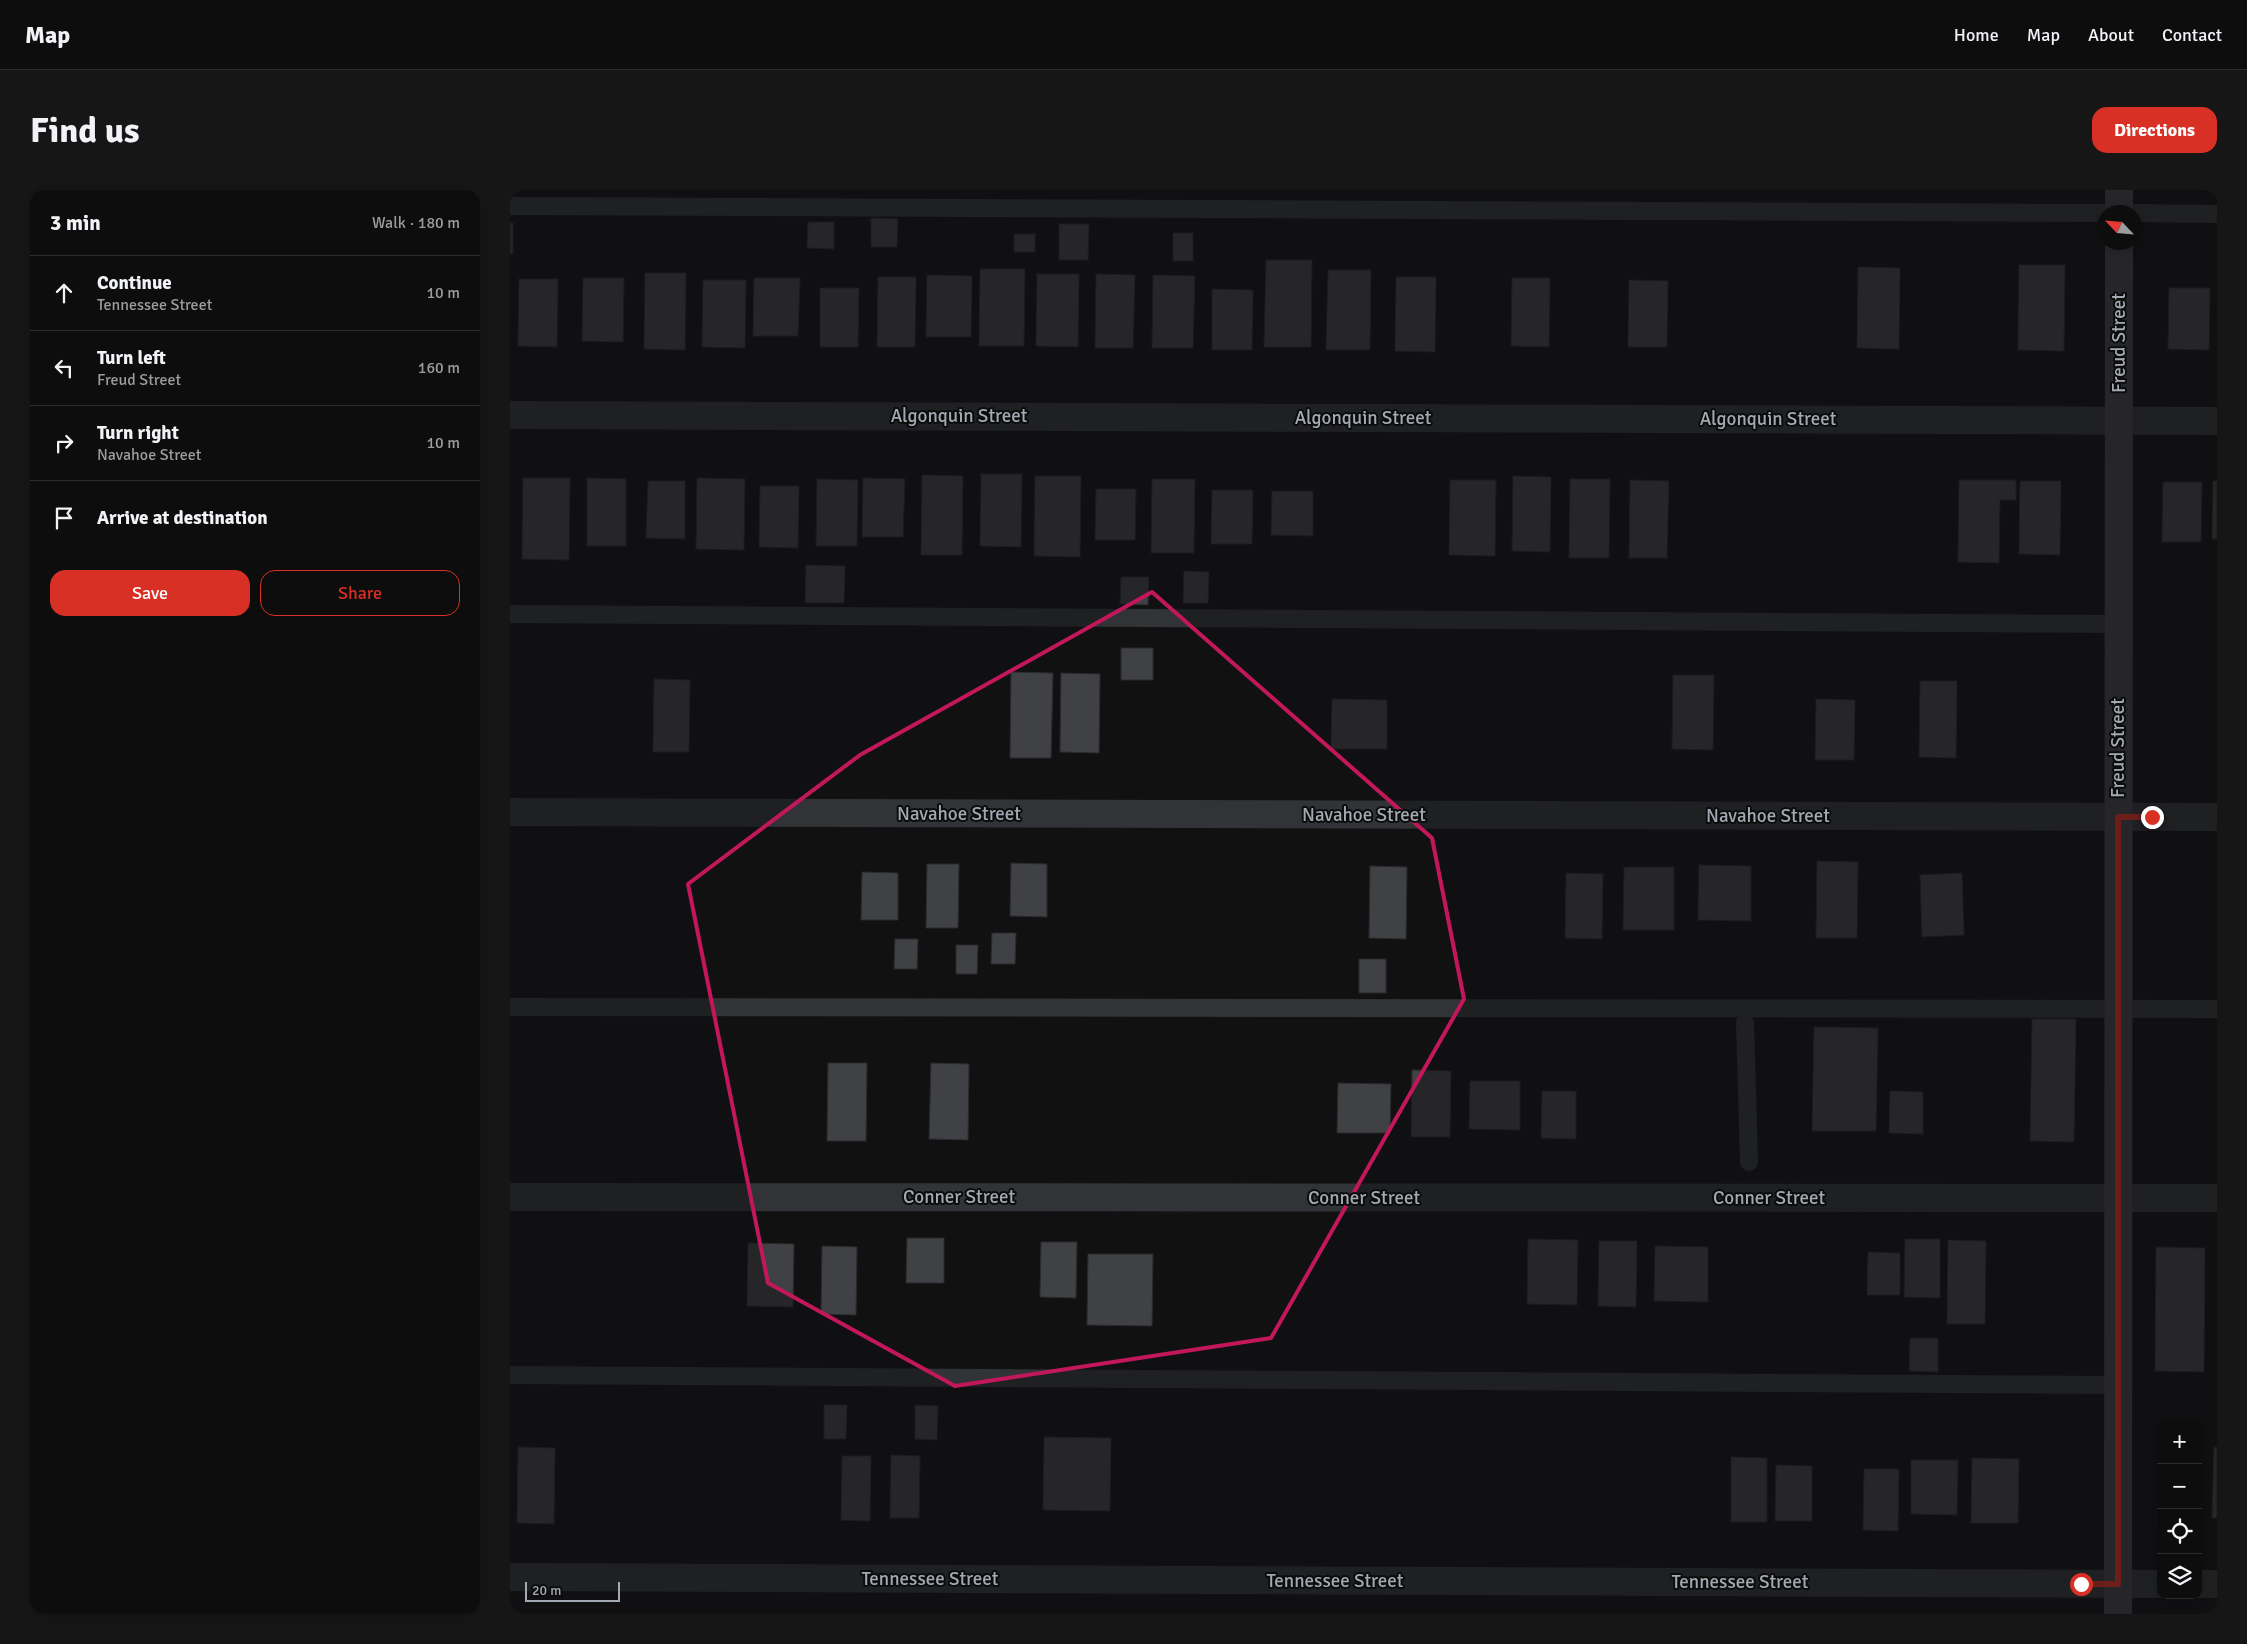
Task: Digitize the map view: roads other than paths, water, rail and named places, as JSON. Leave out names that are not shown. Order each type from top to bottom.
[{"type":"street","points":[[2119,190],[2119,205]]},
{"type":"street","name":"Freud Street","points":[[2118,1614],[2119,250]]},
{"type":"street","name":"Algonquin Street","points":[[510,415],[2217,420]]},
{"type":"street","name":"Navahoe Street","points":[[510,812],[2217,817]]},
{"type":"street","name":"Conner Street","points":[[510,1197],[2217,1198]]},
{"type":"street","name":"Tennessee Street","points":[[510,1578],[2157,1584]]},
{"type":"street","points":[[2202,1584],[2217,1584]]},
{"type":"lane","points":[[510,206],[2097,213]]},
{"type":"lane","points":[[2142,213],[2217,214]]},
{"type":"lane","points":[[510,614],[2118,624]]},
{"type":"lane","points":[[510,1007],[2217,1010]]},
{"type":"lane","points":[[1745,1023],[1749,1162]]},
{"type":"lane","points":[[510,1376],[2118,1384]]}]
